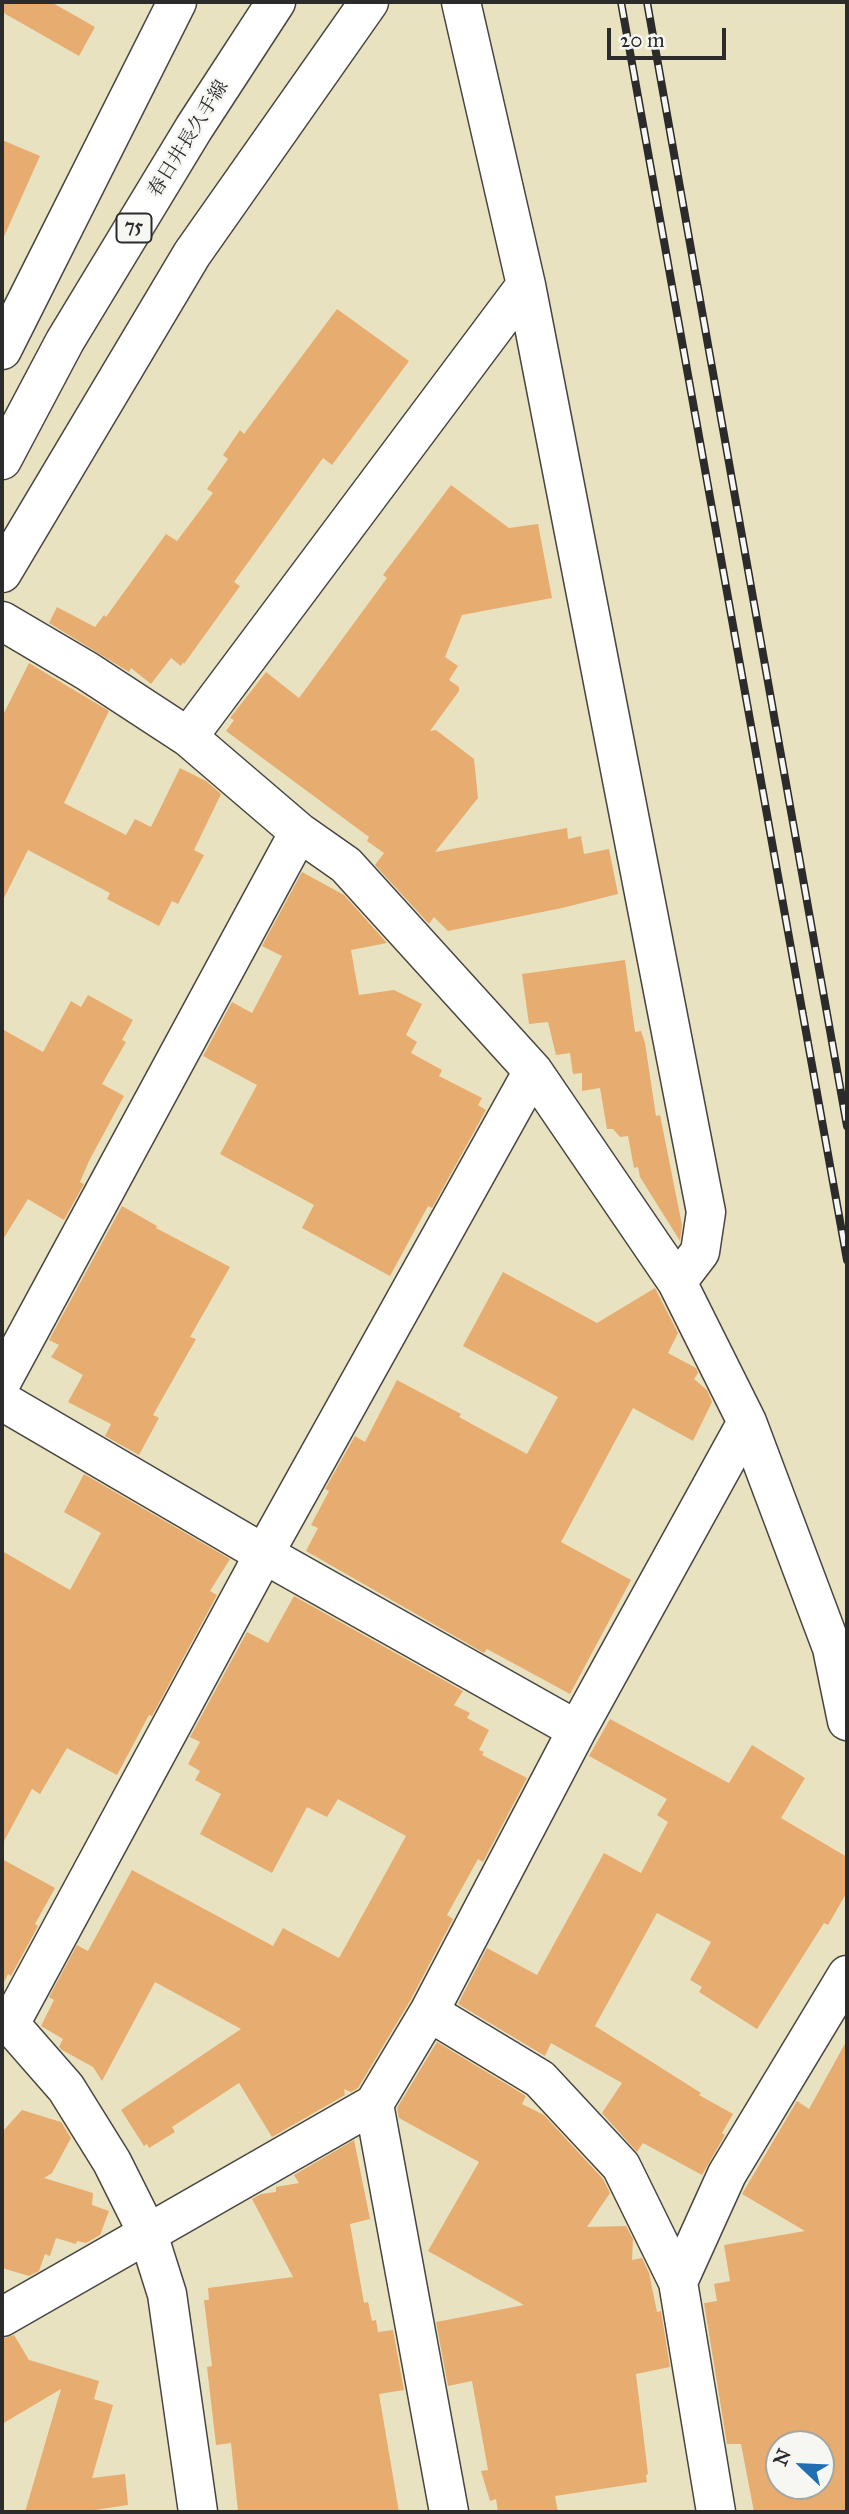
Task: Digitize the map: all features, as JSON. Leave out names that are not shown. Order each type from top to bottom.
[{"type":"street","points":[[2,350],[177,2]]},
{"type":"street","name":"春日井長久手線","points":[[2,460],[65,341],[194,128],[276,2]]},
{"type":"street","points":[[2,573],[192,254],[369,2]]},
{"type":"street","points":[[461,2],[526,285],[706,1212],[700,1252],[677,1282]]},
{"type":"street","points":[[188,737],[526,285]]},
{"type":"street","points":[[2,621],[88,671],[188,737],[299,832],[346,865],[533,1071],[677,1282],[747,1422],[832,1648],[847,1721]]},
{"type":"street","points":[[2,1381],[299,832]]},
{"type":"street","points":[[198,2512],[167,2294],[148,2234],[112,2162],[66,2088],[6,2022],[533,1071]]},
{"type":"street","points":[[2,1401],[264,1555],[577,1730]]},
{"type":"street","points":[[2,2317],[374,2104],[429,2012],[577,1730],[747,1422]]},
{"type":"street","points":[[678,2282],[727,2174],[847,1975]]},
{"type":"street","points":[[429,2012],[540,2079],[621,2166],[678,2282],[716,2512]]},
{"type":"street","points":[[374,2104],[449,2512]]},
{"type":"building","points":[[2,2],[51,2],[95,27],[79,56],[2,12]]},
{"type":"building","points":[[2,140],[40,156],[2,241]]},
{"type":"building","points":[[337,309],[409,361],[332,465],[323,458],[234,582],[240,586],[184,664],[183,662],[181,666],[171,658],[151,684],[131,668],[129,672],[49,623],[57,607],[95,627],[104,615],[106,617],[166,534],[177,541],[213,493],[207,489],[228,459],[223,455],[240,430],[244,434]]},
{"type":"building","points":[[451,485],[509,528],[538,524],[552,598],[462,615],[445,657],[458,666],[449,680],[459,687],[459,691],[430,731],[436,730],[474,759],[478,798],[435,852],[567,828],[568,839],[581,836],[584,854],[609,849],[618,894],[448,931],[434,917],[429,924],[375,865],[384,853],[367,841],[369,837],[226,731],[234,720],[230,718],[266,672],[299,698],[387,578],[383,575]]},
{"type":"building","points":[[29,663],[109,711],[64,803],[126,835],[135,819],[151,827],[180,768],[206,781],[221,794],[194,850],[204,855],[178,904],[172,901],[159,926],[107,899],[110,893],[28,850],[2,902],[2,717]]},
{"type":"building","points":[[302,872],[344,895],[387,943],[351,950],[359,995],[394,990],[422,1004],[406,1035],[417,1042],[411,1053],[442,1070],[439,1076],[482,1098],[478,1105],[486,1110],[432,1208],[428,1206],[390,1276],[302,1228],[314,1205],[220,1154],[257,1085],[203,1056],[232,1002],[252,1013],[282,956],[262,946]]},
{"type":"building","points":[[625,960],[635,1032],[641,1031],[645,1043],[656,1116],[660,1115],[682,1225],[680,1241],[640,1177],[638,1167],[634,1168],[628,1136],[620,1137],[613,1129],[607,1129],[600,1088],[582,1091],[582,1073],[573,1074],[570,1053],[556,1055],[548,1022],[529,1024],[522,974]]},
{"type":"building","points":[[88,995],[133,1020],[122,1040],[126,1042],[102,1084],[124,1096],[89,1161],[80,1182],[84,1184],[64,1220],[28,1199],[2,1241],[2,1029],[43,1052],[71,1001],[81,1007]]},
{"type":"building","points":[[122,1206],[157,1226],[156,1228],[230,1267],[190,1337],[196,1339],[153,1415],[159,1418],[139,1455],[105,1436],[111,1424],[68,1402],[83,1375],[51,1357],[59,1345],[49,1340]]},
{"type":"building","points":[[503,1272],[597,1323],[655,1288],[678,1333],[668,1353],[696,1368],[698,1373],[694,1379],[707,1390],[712,1402],[693,1441],[633,1408],[561,1542],[631,1580],[570,1694],[487,1649],[484,1653],[306,1551],[318,1528],[311,1525],[329,1491],[325,1489],[355,1436],[365,1442],[397,1380],[461,1414],[459,1417],[527,1454],[558,1397],[463,1346]]},
{"type":"building","points":[[84,1474],[230,1559],[210,1591],[217,1595],[117,1775],[67,1748],[40,1794],[32,1789],[2,1845],[2,1551],[70,1590],[101,1533],[64,1512]]},
{"type":"building","points":[[294,1596],[463,1691],[454,1705],[470,1713],[467,1718],[489,1730],[479,1750],[484,1752],[482,1755],[527,1778],[483,1862],[478,1859],[447,1915],[453,1919],[410,2001],[358,2088],[351,2092],[344,2089],[345,2095],[272,2137],[239,2083],[172,2127],[175,2132],[149,2148],[147,2144],[144,2146],[121,2110],[241,2029],[155,1982],[102,2081],[93,2067],[59,2047],[63,2039],[41,2026],[54,2000],[49,1997],[77,1945],[88,1951],[132,1870],[273,1946],[283,1928],[339,1958],[406,1836],[338,1799],[327,1817],[307,1807],[272,1873],[200,1834],[221,1794],[195,1780],[200,1771],[188,1764],[200,1742],[190,1737],[247,1632],[268,1643]]},
{"type":"building","points":[[610,1719],[729,1783],[752,1745],[805,1778],[781,1818],[847,1857],[847,1892],[828,1925],[824,1923],[757,2029],[699,1992],[702,1987],[690,1980],[711,1942],[657,1913],[595,2026],[701,2093],[699,2095],[733,2114],[722,2133],[725,2135],[702,2175],[643,2143],[637,2152],[602,2113],[622,2083],[551,2043],[545,2056],[458,2004],[487,1948],[537,1975],[604,1853],[641,1873],[668,1822],[657,1815],[667,1799],[589,1756]]},
{"type":"building","points":[[2,1859],[55,1888],[11,1976],[8,1974],[2,1986]]},
{"type":"building","points":[[847,2040],[847,2512],[754,2512],[741,2444],[727,2444],[704,2303],[717,2301],[714,2284],[730,2281],[724,2245],[805,2231],[742,2194],[797,2101],[809,2109]]},
{"type":"building","points":[[437,2042],[526,2096],[522,2104],[544,2115],[603,2179],[610,2193],[587,2227],[626,2226],[633,2239],[632,2260],[642,2258],[649,2273],[657,2312],[661,2311],[670,2367],[636,2374],[647,2482],[555,2496],[558,2512],[498,2512],[496,2499],[490,2501],[481,2471],[488,2470],[472,2381],[448,2386],[436,2322],[524,2305],[428,2251],[479,2162],[399,2118],[397,2108]]},
{"type":"building","points":[[22,2110],[61,2122],[71,2138],[52,2173],[44,2178],[93,2193],[92,2205],[109,2211],[100,2235],[86,2243],[77,2241],[76,2244],[56,2238],[50,2256],[45,2254],[39,2271],[29,2276],[2,2268],[2,2132]]},
{"type":"building","points":[[354,2140],[370,2219],[350,2224],[364,2303],[368,2302],[372,2321],[376,2320],[378,2332],[393,2330],[404,2390],[379,2394],[399,2512],[238,2512],[231,2443],[216,2445],[207,2367],[212,2366],[204,2300],[209,2300],[208,2288],[293,2277],[252,2199],[261,2194],[276,2192],[276,2187],[299,2183],[294,2175]]},
{"type":"building","points":[[14,2335],[29,2360],[99,2381],[94,2399],[113,2405],[92,2478],[125,2474],[128,2505],[81,2512],[25,2512],[61,2389],[2,2424],[2,2339]]},
{"type":"railway","points":[[621,2],[847,1260]]},
{"type":"railway","points":[[647,2],[847,1126]]}]
